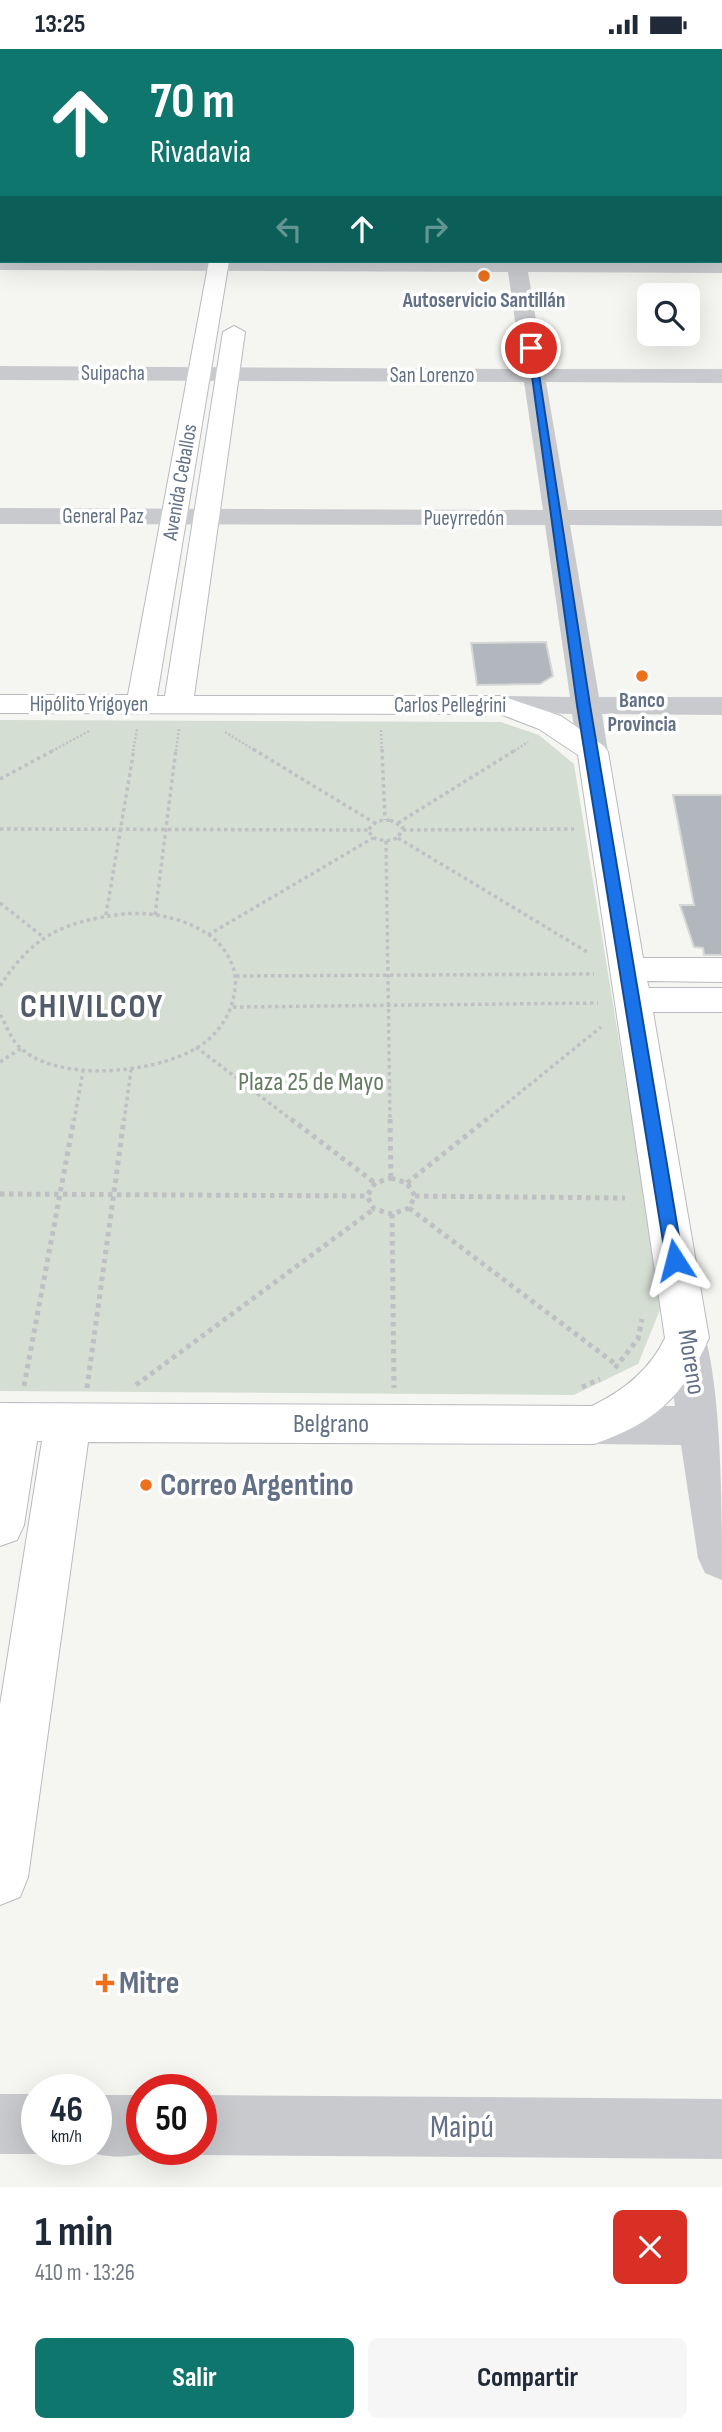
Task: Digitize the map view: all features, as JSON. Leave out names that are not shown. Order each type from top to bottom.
[{"type":"main road","name":"Avenida Ceballos","points":[[139,713],[219,263]]},
{"type":"main road","name":"Avenida Ceballos","points":[[174,713],[246,263]]},
{"type":"main road","name":"Hipólito Yrigoyen","points":[[0,704],[174,713]]},
{"type":"main road","name":"Carlos Pellegrini","points":[[174,713],[501,705]]},
{"type":"main road","points":[[501,705],[554,723],[593,752]]},
{"type":"main road","name":"Moreno","points":[[593,752],[614,991],[687,1338]]},
{"type":"main road","points":[[614,991],[722,969]]},
{"type":"main road","points":[[614,991],[722,1000]]},
{"type":"main road","name":"Belgrano","points":[[46,1399],[583,1408],[636,1406],[668,1376],[687,1338]]},
{"type":"main road","points":[[0,1525],[46,1399]]},
{"type":"main road","points":[[0,1877],[46,1399]]},
{"type":"street","points":[[0,264],[516,263],[722,267]]},
{"type":"street","points":[[516,263],[536,376],[583,705],[593,752]]},
{"type":"street","name":"Suipacha","points":[[0,373],[227,374]]},
{"type":"street","name":"San Lorenzo","points":[[227,374],[722,376]]},
{"type":"street","name":"General Paz","points":[[0,516],[206,516]]},
{"type":"street","name":"Pueyrredón","points":[[206,516],[722,519]]},
{"type":"street","name":"Carlos Pellegrini","points":[[501,705],[722,706]]},
{"type":"street","name":"Moreno","points":[[687,1338],[712,1426],[722,1558]]},
{"type":"street","name":"Belgrano","points":[[583,1408],[712,1426]]},
{"type":"street","points":[[0,2124],[21,2124]]},
{"type":"street","name":"Maipú","points":[[217,2126],[722,2129]]},
{"type":"path","points":[[106,915],[139,713]]},
{"type":"path","points":[[155,915],[180,722],[174,713]]},
{"type":"path","points":[[381,723],[385,820]]},
{"type":"path","points":[[0,779],[93,728]]},
{"type":"path","points":[[221,730],[373,823]]},
{"type":"path","points":[[398,823],[534,738],[522,732]]},
{"type":"path","points":[[572,817],[575,841]]},
{"type":"path","points":[[368,830],[373,823],[385,820],[398,823],[403,830]]},
{"type":"path","points":[[0,829],[368,830]]},
{"type":"path","points":[[403,830],[573,829]]},
{"type":"path","points":[[368,830],[373,838]]},
{"type":"path","points":[[208,935],[373,838],[386,841],[398,838],[403,830]]},
{"type":"path","points":[[398,838],[591,954]]},
{"type":"path","points":[[386,841],[391,1178]]},
{"type":"path","points":[[0,903],[42,936]]},
{"type":"path","points":[[0,985],[2,973],[20,953],[42,936],[72,922],[106,915],[155,915],[184,923],[208,935],[232,961],[236,976],[233,1007],[212,1035],[177,1058],[131,1070],[83,1070],[40,1058],[10,1034],[0,1014]]},
{"type":"path","points":[[589,941],[595,984]]},
{"type":"path","points":[[236,976],[594,974]]},
{"type":"path","points":[[233,1007],[388,1005],[614,991],[601,1026],[603,1040]]},
{"type":"path","points":[[407,1183],[601,1026]]},
{"type":"path","points":[[0,1062],[23,1047]]},
{"type":"path","points":[[196,1047],[375,1183]]},
{"type":"path","points":[[46,1399],[60,1194],[83,1070]]},
{"type":"path","points":[[46,1399],[114,1195],[131,1070]]},
{"type":"path","points":[[367,1196],[375,1183],[391,1178],[407,1183],[415,1196]]},
{"type":"path","points":[[623,1185],[627,1211]]},
{"type":"path","points":[[0,1194],[367,1196]]},
{"type":"path","points":[[367,1196],[374,1209],[392,1214],[409,1208],[415,1196]]},
{"type":"path","points":[[415,1196],[625,1198]]},
{"type":"path","points":[[409,1208],[618,1366]]},
{"type":"path","points":[[146,1388],[132,1388],[374,1209]]},
{"type":"path","points":[[392,1214],[394,1389]]},
{"type":"path","points":[[611,1371],[618,1366],[638,1339],[642,1324],[641,1312]]},
{"type":"path","points":[[583,1408],[604,1377]]},
{"type":"path","points":[[380,1389],[408,1389]]},
{"type":"green space","name":"Plaza 25 de Mayo","points":[[0,720],[501,722],[539,735],[574,764],[662,1305],[638,1364],[574,1395],[0,1391]]},
{"type":"building","points":[[546,642],[553,676],[540,684],[477,685],[471,643]]},
{"type":"building","points":[[673,795],[722,795],[722,955],[704,955],[703,948],[694,947],[680,905],[694,905]]},
{"type":"place","name":"Autoservicio Santillán","points":[[484,276]]},
{"type":"place","name":"Banco Provincia","points":[[642,676]]},
{"type":"place","name":"Correo Argentino","points":[[146,1485]]},
{"type":"place","name":"Mitre","points":[[105,1983]]},
{"type":"district","name":"CHIVILCOY","points":[[92,1007]]},
{"type":"route","points":[[531,348],[583,705],[593,752],[675,1260]]}]
